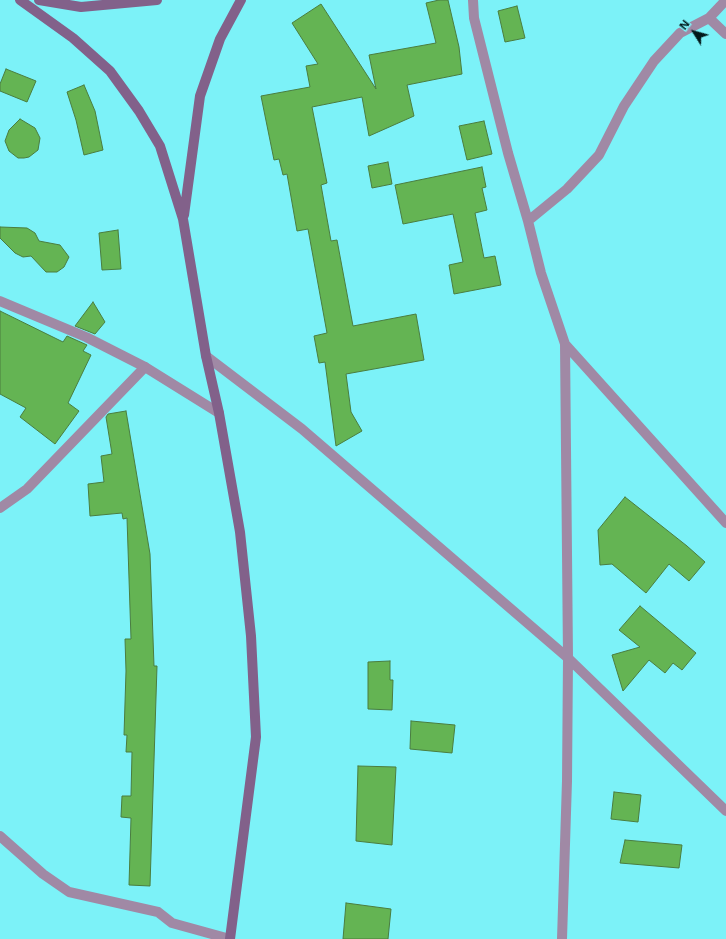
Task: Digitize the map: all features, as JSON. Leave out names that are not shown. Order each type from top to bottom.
[{"type":"street","points":[[0,836],[43,874],[69,892],[158,912],[172,923],[230,939],[256,737],[246,577],[240,532],[219,413],[206,356],[183,218],[160,146],[139,111],[110,71],[73,38],[20,0]]},
{"type":"street","points":[[39,0],[81,7],[157,0]]},
{"type":"street","points":[[183,218],[200,96],[220,39],[241,0]]},
{"type":"street","points":[[473,0],[474,18],[508,153],[541,273],[565,344],[568,658],[562,939]]},
{"type":"street","points":[[528,222],[567,189],[599,155],[624,106],[654,61],[680,33],[709,18],[726,0]]},
{"type":"street","points":[[709,18],[726,34]]},
{"type":"street","points":[[0,300],[86,337],[145,367],[219,413]]},
{"type":"street","points":[[565,344],[726,523]]},
{"type":"street","points":[[206,356],[302,429],[568,658],[726,811]]},
{"type":"street","points":[[0,508],[27,489],[145,367]]},
{"type":"building","points":[[439,0],[448,0],[459,47],[462,74],[407,85],[414,116],[369,136],[362,97],[312,107],[327,183],[321,185],[331,241],[337,240],[353,326],[416,314],[424,360],[346,374],[351,412],[362,431],[336,446],[325,362],[319,363],[314,336],[327,333],[308,229],[297,231],[287,174],[283,175],[279,159],[274,160],[261,96],[310,87],[306,66],[318,64],[292,23],[321,4],[376,89],[369,55],[436,43],[426,3]]},
{"type":"building","points":[[517,6],[525,38],[505,42],[498,11]]},
{"type":"building","points":[[6,69],[36,81],[27,102],[0,91],[0,84]]},
{"type":"building","points":[[84,85],[95,111],[103,150],[84,155],[76,120],[67,92]]},
{"type":"building","points":[[20,119],[35,128],[40,138],[38,150],[29,157],[24,158],[18,158],[9,151],[5,141],[9,130]]},
{"type":"building","points":[[484,121],[492,154],[467,160],[459,126]]},
{"type":"building","points":[[388,162],[392,184],[372,188],[368,166]]},
{"type":"building","points":[[482,167],[486,187],[482,188],[487,210],[475,213],[484,258],[495,256],[501,285],[454,294],[449,265],[463,262],[453,214],[403,224],[395,185]]},
{"type":"building","points":[[0,227],[27,228],[35,233],[39,241],[60,245],[69,257],[64,267],[57,272],[46,272],[31,256],[23,257],[15,253],[0,238]]},
{"type":"building","points":[[118,230],[121,269],[102,270],[99,233]]},
{"type":"building","points":[[93,302],[105,322],[95,334],[75,326]]},
{"type":"building","points":[[0,311],[63,342],[67,336],[87,345],[83,351],[91,355],[68,403],[79,411],[55,444],[20,417],[26,408],[0,394]]},
{"type":"building","points":[[126,411],[150,554],[154,666],[157,666],[150,886],[129,885],[131,818],[121,817],[122,796],[131,796],[132,752],[126,752],[127,735],[124,735],[126,671],[125,639],[131,639],[127,518],[123,519],[122,513],[90,516],[88,484],[104,482],[101,456],[112,454],[106,417],[108,414]]},
{"type":"building","points":[[625,497],[705,562],[689,581],[669,564],[646,593],[612,564],[600,565],[598,530]]},
{"type":"building","points":[[640,606],[696,653],[682,670],[673,663],[665,673],[649,660],[623,691],[612,655],[640,647],[619,630]]},
{"type":"building","points":[[390,661],[390,680],[393,680],[392,710],[368,709],[368,662]]},
{"type":"building","points":[[411,721],[455,725],[452,753],[410,749]]},
{"type":"building","points":[[358,766],[396,767],[392,845],[356,841]]},
{"type":"building","points":[[614,792],[641,795],[638,822],[611,819]]},
{"type":"building","points":[[625,840],[682,845],[679,868],[620,863]]},
{"type":"building","points":[[346,903],[391,909],[388,939],[343,939]]}]
